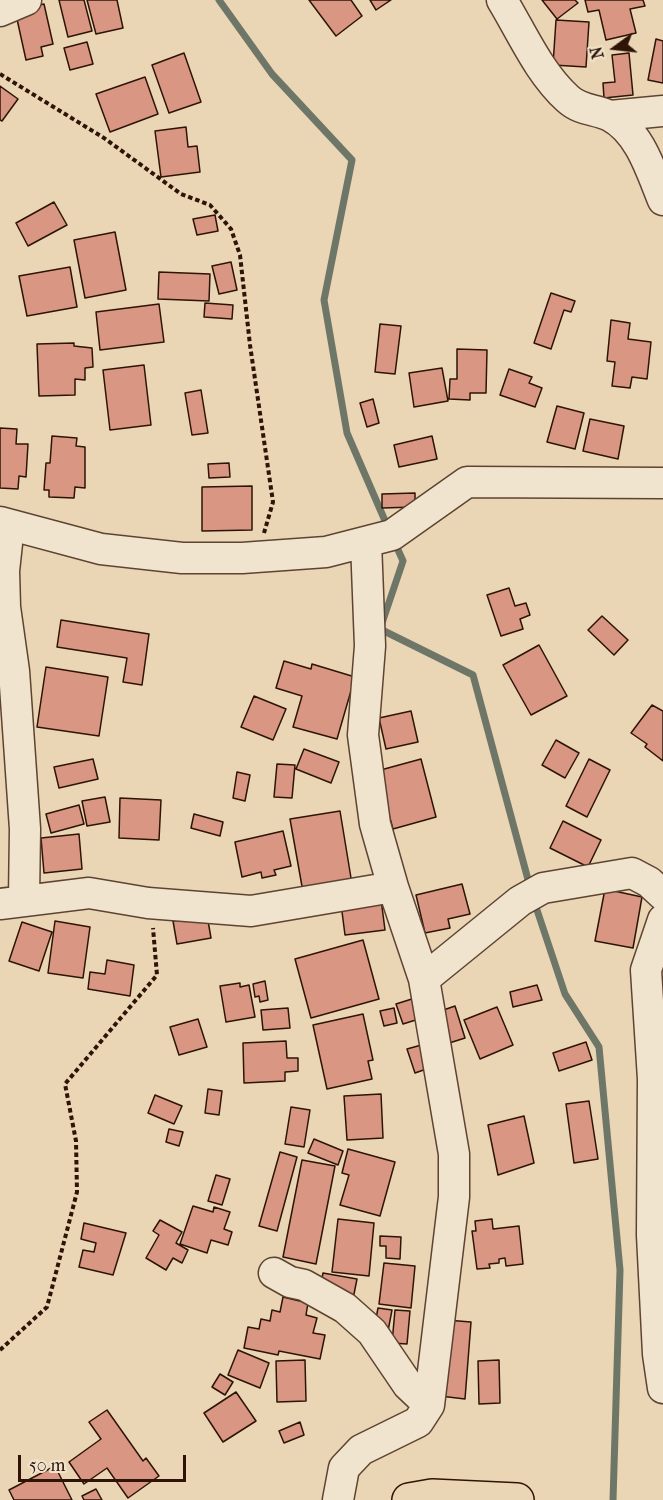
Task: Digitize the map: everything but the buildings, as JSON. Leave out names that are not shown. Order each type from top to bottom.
[{"type":"main road","points":[[409,1500],[432,1496],[517,1500]]},
{"type":"street","points":[[0,11],[26,0]]},
{"type":"street","points":[[502,0],[550,81],[569,101],[585,110],[610,116],[663,111]]},
{"type":"street","points":[[610,116],[630,134],[638,145],[663,200]]},
{"type":"street","points":[[393,887],[250,911],[148,903],[89,893],[12,901],[25,829],[14,671],[5,607],[5,523],[101,549],[182,558],[242,558],[326,552],[392,535],[467,482],[663,483]]},
{"type":"street","points":[[338,1500],[344,1468],[361,1450],[418,1422],[429,1405],[454,1197],[454,1154],[424,979],[393,887],[375,824],[363,735],[370,646],[366,542]]},
{"type":"street","points":[[424,979],[520,901],[543,888],[632,873],[649,882],[663,895]]},
{"type":"street","points":[[663,920],[646,970],[653,1079],[652,1235],[658,1354],[663,1388]]},
{"type":"street","points":[[274,1273],[290,1282],[304,1285],[352,1314],[372,1332],[408,1385],[429,1405]]},
{"type":"path","points":[[0,74],[104,138],[181,194],[210,205],[231,229],[240,255],[250,345],[273,502],[264,532],[242,558]]},
{"type":"path","points":[[0,1350],[47,1306],[77,1192],[76,1141],[65,1084],[157,975],[154,936],[148,903]]},
{"type":"waterway","points":[[219,0],[272,74],[352,160],[324,300],[347,433],[389,530]]},
{"type":"waterway","points":[[395,543],[403,561],[380,629],[473,675],[530,887]]},
{"type":"waterway","points":[[534,901],[565,994],[599,1047],[620,1270],[613,1500]]}]
